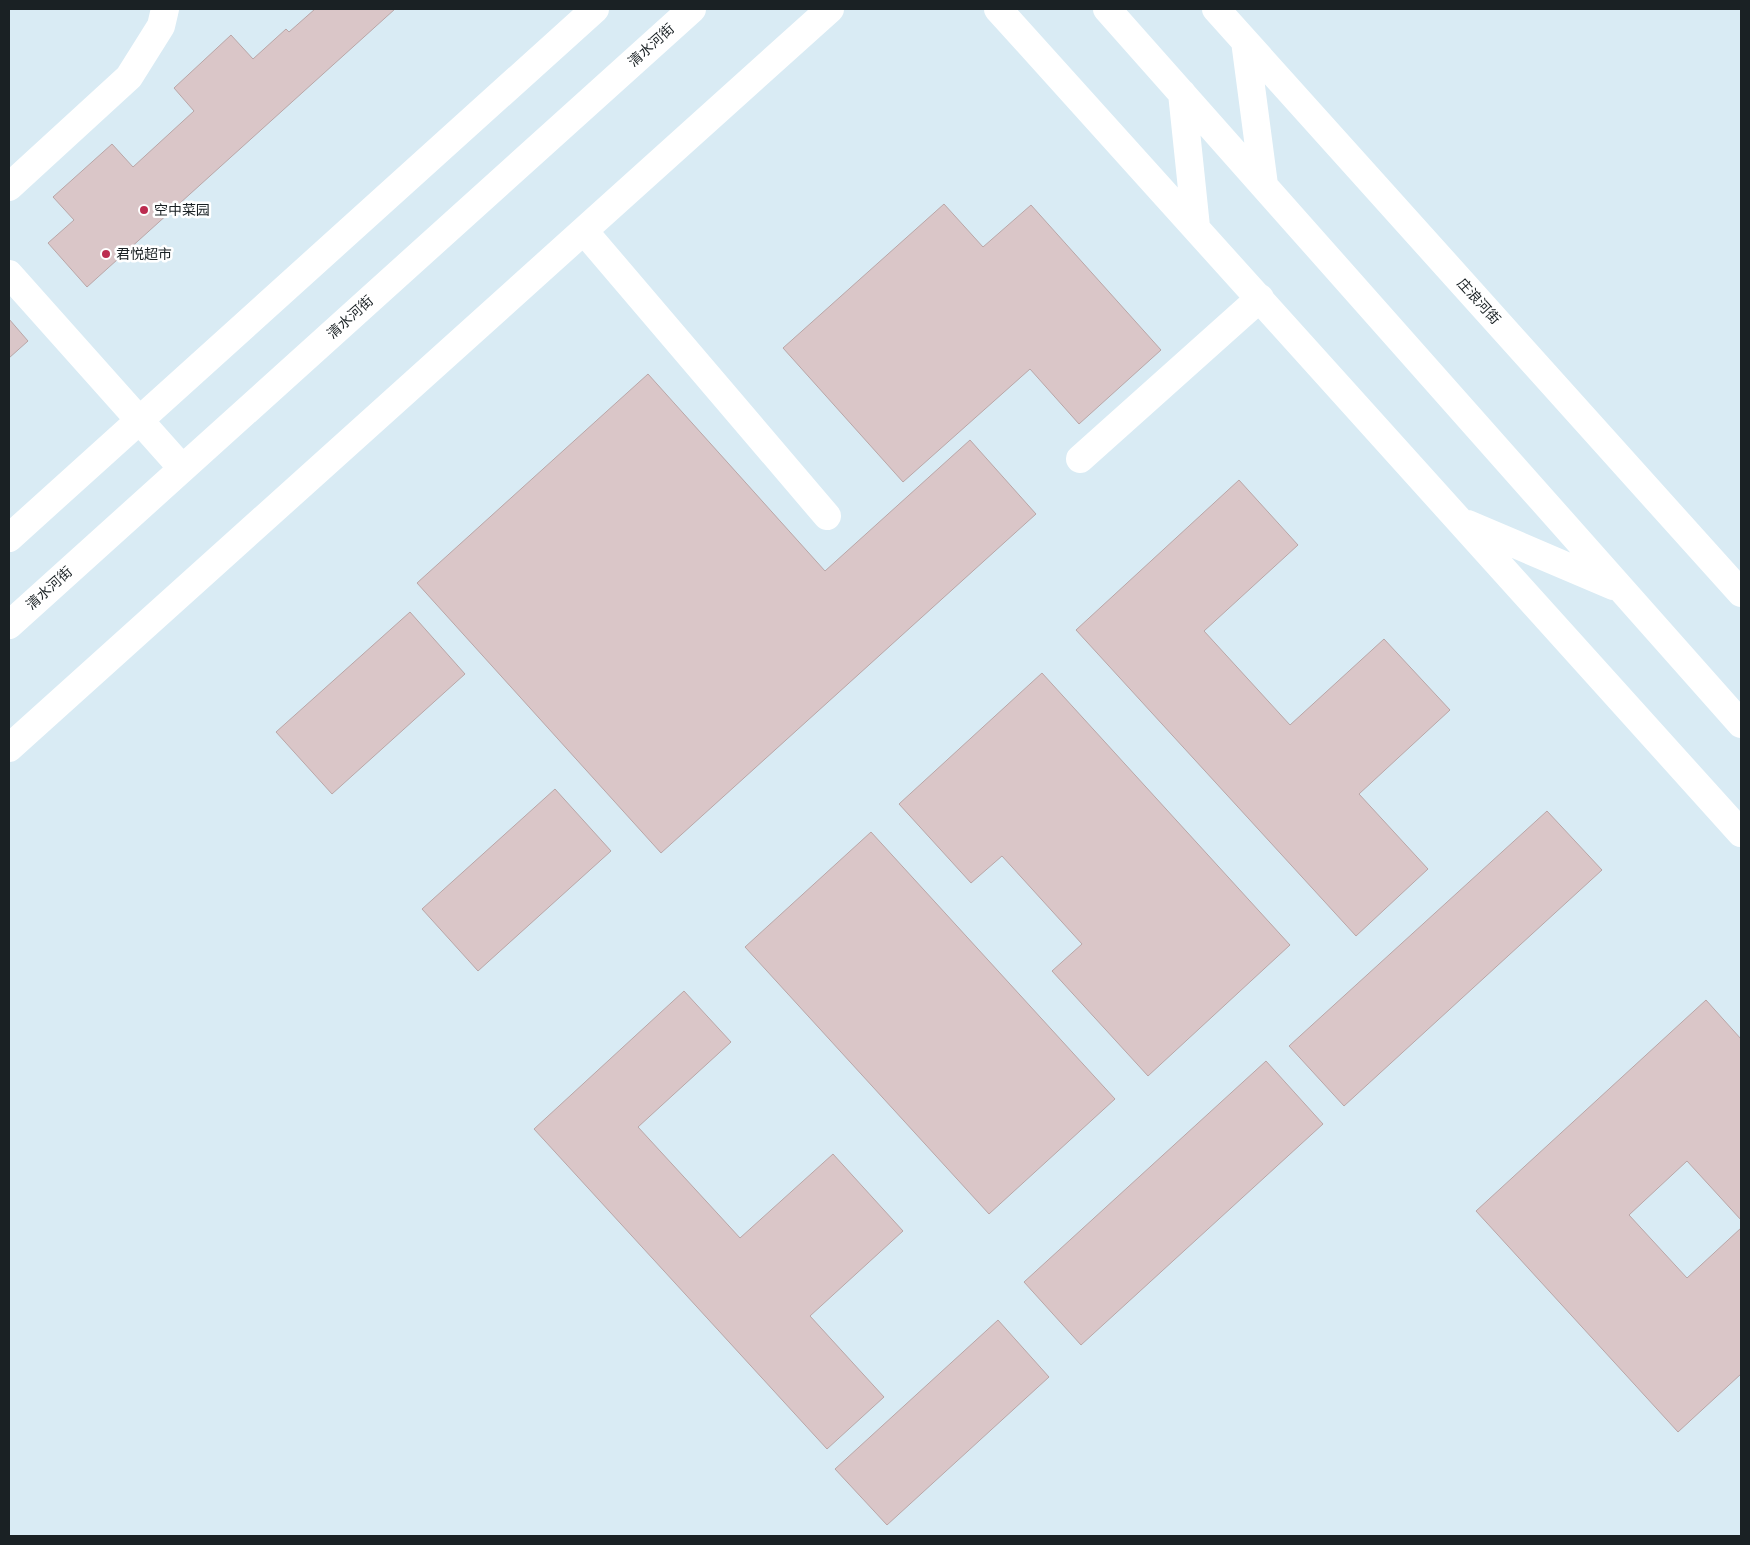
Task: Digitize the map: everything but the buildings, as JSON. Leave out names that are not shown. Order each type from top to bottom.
[{"type":"street","points":[[9,187],[129,77],[160,26],[165,9]]},
{"type":"street","points":[[9,538],[595,9]]},
{"type":"street","name":"清水河街","points":[[9,624],[692,9]]},
{"type":"street","points":[[9,748],[830,9]]},
{"type":"street","points":[[998,9],[1741,833]]},
{"type":"street","points":[[1106,9],[1264,185],[1619,589],[1741,724]]},
{"type":"street","name":"庄浪河街","points":[[1216,9],[1741,592]]},
{"type":"street","points":[[1245,41],[1264,185]]},
{"type":"street","points":[[1182,93],[1196,227]]},
{"type":"street","points":[[584,231],[827,516]]},
{"type":"street","points":[[9,274],[182,468]]},
{"type":"street","points":[[1080,459],[1260,298]]},
{"type":"street","points":[[1460,521],[1619,589]]},
{"type":"place","name":"空中菜园","points":[[144,210]]},
{"type":"place","name":"君悦超市","points":[[106,254]]}]
